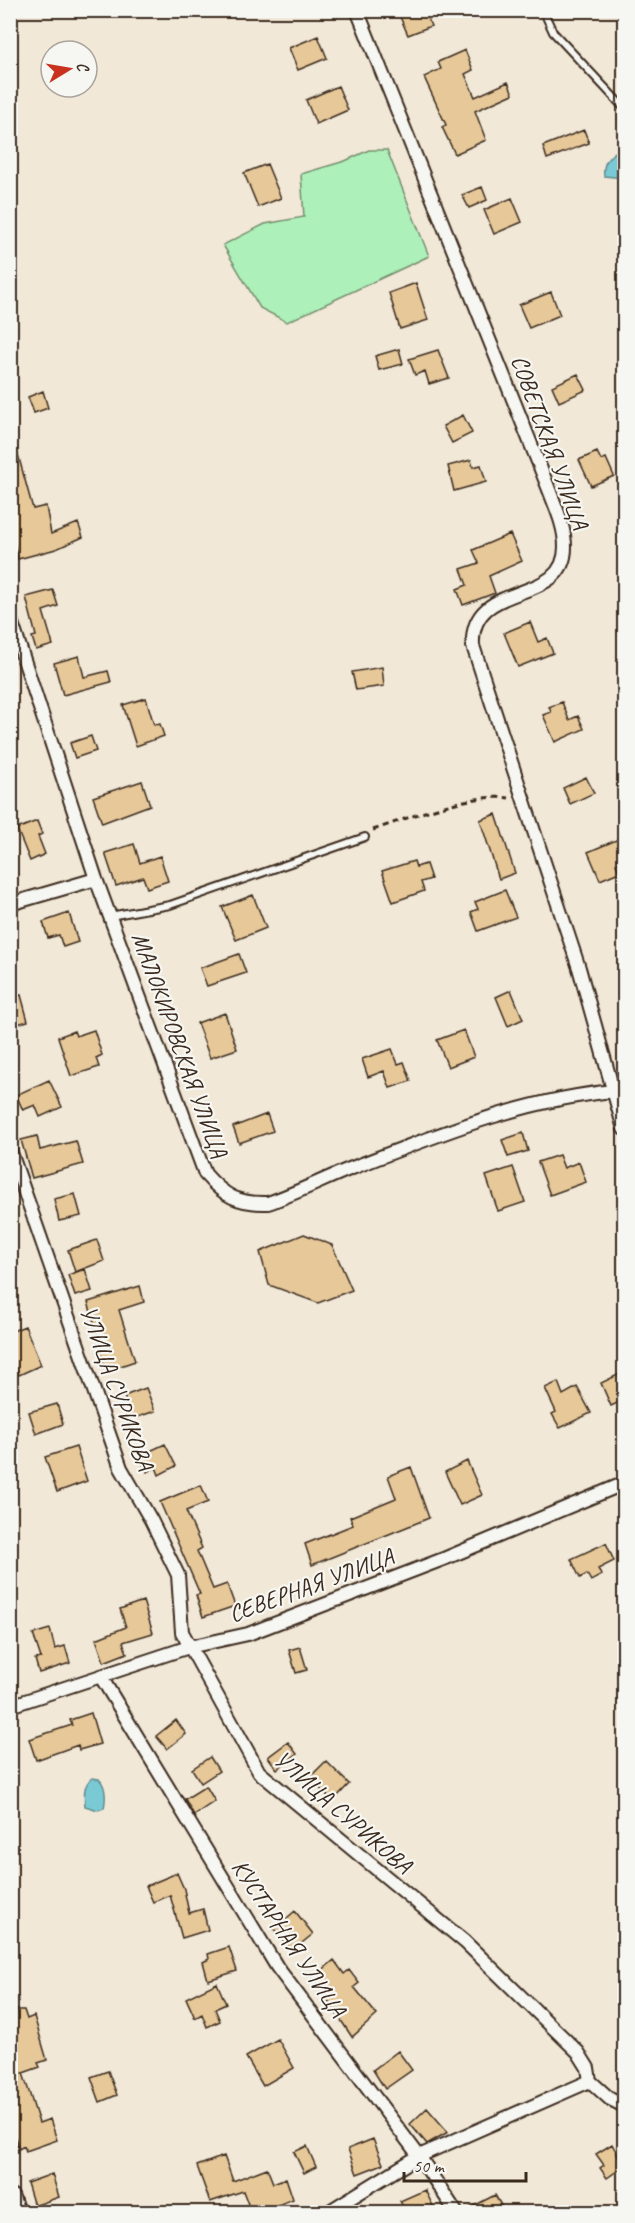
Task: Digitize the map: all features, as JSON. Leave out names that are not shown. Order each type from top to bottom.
[{"type":"street","name":"СОВЕТСКАЯ УЛИЦА","points":[[357,10],[532,444],[564,534],[562,564],[556,574],[548,582],[487,608],[477,618],[472,632],[473,646],[579,968],[624,1129]]},
{"type":"street","name":"МАЛОКИРОВСКАЯ УЛИЦА","points":[[10,617],[96,879],[206,1174],[220,1192],[237,1201],[268,1203],[480,1121],[556,1099],[615,1092]]},
{"type":"street","points":[[10,904],[96,879]]},
{"type":"street","name":"УЛИЦА СУРИКОВА","points":[[10,1150],[121,1468],[151,1520],[178,1575],[182,1632],[259,1772],[465,1942],[578,2052],[588,2068],[590,2081]]},
{"type":"street","name":"СЕВЕРНАЯ УЛИЦА","points":[[10,1706],[189,1647],[248,1634],[622,1488]]},
{"type":"street","name":"КУСТАРНАЯ УЛИЦА","points":[[101,1677],[277,1967],[419,2156],[456,2212]]},
{"type":"street","points":[[328,2212],[419,2156],[590,2081],[610,2099],[624,2106]]},
{"type":"street","points":[[10,2198],[15,2212]]},
{"type":"lane","points":[[543,10],[553,32],[624,108]]},
{"type":"lane","points":[[110,916],[170,905],[365,837]]},
{"type":"path","points":[[365,837],[373,831],[432,810],[495,796],[522,799]]},
{"type":"green space","points":[[369,150],[387,150],[429,256],[287,322],[260,308],[223,245],[265,224],[304,217],[301,174],[345,161]]},
{"type":"water","points":[[624,148],[624,178],[604,176],[604,166],[608,159]]},
{"type":"water","points":[[92,1778],[99,1779],[104,1789],[104,1808],[98,1810],[85,1806],[84,1794]]},
{"type":"building","points":[[397,10],[424,10],[431,26],[408,35]]},
{"type":"building","points":[[318,36],[327,58],[298,70],[289,48]]},
{"type":"building","points":[[465,50],[473,70],[465,74],[475,97],[508,82],[513,94],[475,111],[486,140],[455,154],[442,127],[446,125],[424,77],[441,69],[438,62]]},
{"type":"building","points":[[338,86],[348,110],[316,124],[306,100]]},
{"type":"building","points":[[584,130],[589,143],[547,159],[543,146]]},
{"type":"building","points":[[267,164],[281,198],[258,207],[244,173]]},
{"type":"building","points":[[482,187],[487,200],[469,208],[462,195]]},
{"type":"building","points":[[512,198],[522,222],[494,234],[484,210]]},
{"type":"building","points":[[416,283],[428,320],[400,329],[389,293]]},
{"type":"building","points":[[551,292],[560,315],[529,328],[519,305]]},
{"type":"building","points":[[399,349],[403,364],[379,370],[375,356]]},
{"type":"building","points":[[438,350],[449,378],[429,384],[425,371],[415,375],[409,359]]},
{"type":"building","points":[[578,374],[586,390],[559,402],[552,386]]},
{"type":"building","points":[[43,391],[48,408],[34,413],[28,397]]},
{"type":"building","points":[[463,415],[472,433],[452,443],[443,426]]},
{"type":"building","points":[[10,440],[14,440],[33,509],[46,506],[51,534],[78,523],[83,537],[56,549],[18,559],[10,524]]},
{"type":"building","points":[[597,452],[601,460],[606,458],[614,476],[591,486],[579,460]]},
{"type":"building","points":[[471,460],[473,467],[481,465],[486,482],[454,491],[448,466]]},
{"type":"building","points":[[510,534],[522,561],[489,576],[495,593],[463,605],[457,589],[467,585],[461,569],[479,563],[473,550]]},
{"type":"building","points":[[53,590],[58,606],[43,611],[53,645],[36,650],[32,637],[36,636],[26,597]]},
{"type":"building","points":[[530,622],[538,642],[547,638],[553,653],[518,667],[504,633]]},
{"type":"building","points":[[79,656],[84,677],[108,671],[111,682],[63,695],[54,663]]},
{"type":"building","points":[[382,667],[384,686],[356,690],[352,672]]},
{"type":"building","points":[[146,698],[154,725],[160,724],[164,736],[136,746],[123,705]]},
{"type":"building","points":[[562,702],[569,720],[578,716],[584,729],[555,742],[543,715],[551,712],[549,707]]},
{"type":"building","points":[[91,736],[96,751],[75,758],[70,743]]},
{"type":"building","points":[[586,777],[594,793],[570,804],[563,788]]},
{"type":"building","points":[[142,781],[150,805],[102,823],[93,797]]},
{"type":"building","points":[[496,814],[515,873],[499,879],[480,820]]},
{"type":"building","points":[[37,821],[42,834],[38,836],[45,854],[30,861],[17,829]]},
{"type":"building","points":[[621,838],[624,846],[624,860],[616,864],[619,872],[600,880],[588,852]]},
{"type":"building","points":[[134,844],[140,863],[160,856],[168,881],[147,888],[143,877],[116,886],[105,853]]},
{"type":"building","points":[[414,861],[416,867],[426,864],[431,879],[421,882],[424,891],[393,902],[382,871]]},
{"type":"building","points":[[505,890],[516,917],[478,931],[471,912],[478,909],[475,902]]},
{"type":"building","points":[[253,895],[266,928],[236,940],[222,907]]},
{"type":"building","points":[[69,913],[78,942],[63,947],[59,935],[48,938],[43,922]]},
{"type":"building","points":[[239,954],[246,973],[207,986],[200,968]]},
{"type":"building","points":[[511,990],[523,1019],[508,1026],[496,997]]},
{"type":"building","points":[[21,995],[28,1021],[10,1026],[10,998]]},
{"type":"building","points":[[225,1013],[237,1049],[210,1058],[197,1023]]},
{"type":"building","points":[[94,1030],[102,1055],[96,1058],[99,1067],[71,1076],[58,1037],[74,1031],[76,1036]]},
{"type":"building","points":[[464,1030],[474,1057],[448,1067],[437,1040]]},
{"type":"building","points":[[392,1049],[398,1064],[404,1062],[411,1081],[390,1088],[384,1071],[368,1077],[362,1059]]},
{"type":"building","points":[[49,1080],[62,1107],[40,1117],[35,1105],[23,1110],[16,1095]]},
{"type":"building","points":[[267,1114],[273,1131],[239,1143],[233,1127]]},
{"type":"building","points":[[523,1133],[528,1151],[508,1157],[502,1140]]},
{"type":"building","points":[[37,1136],[40,1150],[76,1141],[83,1164],[32,1178],[21,1140]]},
{"type":"building","points":[[559,1155],[564,1168],[579,1162],[586,1182],[550,1195],[538,1162]]},
{"type":"building","points":[[513,1167],[525,1202],[498,1211],[486,1176]]},
{"type":"building","points":[[75,1194],[81,1216],[59,1221],[54,1199]]},
{"type":"building","points":[[304,1234],[332,1245],[352,1290],[318,1303],[269,1285],[260,1252]]},
{"type":"building","points":[[97,1240],[104,1261],[75,1272],[68,1250]]},
{"type":"building","points":[[85,1269],[92,1291],[75,1296],[68,1275]]},
{"type":"building","points":[[140,1286],[144,1302],[119,1310],[135,1361],[106,1371],[88,1302]]},
{"type":"building","points":[[25,1326],[41,1365],[19,1375],[10,1358],[10,1332]]},
{"type":"building","points":[[624,1372],[624,1400],[611,1406],[601,1383]]},
{"type":"building","points":[[558,1382],[563,1395],[577,1387],[591,1413],[560,1428],[552,1414],[556,1412],[545,1388]]},
{"type":"building","points":[[146,1388],[155,1411],[132,1419],[124,1396]]},
{"type":"building","points":[[57,1404],[63,1424],[36,1434],[29,1412]]},
{"type":"building","points":[[165,1444],[176,1466],[159,1475],[156,1467],[147,1472],[139,1456]]},
{"type":"building","points":[[76,1447],[87,1481],[57,1492],[45,1457]]},
{"type":"building","points":[[467,1461],[482,1495],[460,1505],[445,1472]]},
{"type":"building","points":[[411,1467],[429,1518],[312,1565],[305,1544],[353,1525],[350,1517],[396,1498],[388,1476]]},
{"type":"building","points":[[201,1485],[208,1502],[186,1511],[202,1548],[197,1551],[213,1589],[227,1584],[235,1606],[203,1617],[196,1595],[200,1594],[160,1502]]},
{"type":"building","points":[[606,1543],[614,1561],[598,1569],[602,1575],[591,1581],[587,1574],[580,1578],[571,1559]]},
{"type":"building","points":[[143,1601],[153,1633],[123,1642],[127,1653],[104,1662],[96,1639],[126,1627],[120,1609]]},
{"type":"building","points":[[50,1629],[55,1649],[65,1646],[70,1663],[39,1673],[35,1659],[41,1658],[33,1634]]},
{"type":"building","points":[[300,1647],[307,1670],[296,1673],[289,1650]]},
{"type":"building","points":[[91,1713],[100,1744],[79,1750],[78,1745],[36,1760],[29,1739],[72,1725],[70,1720]]},
{"type":"building","points":[[176,1720],[186,1734],[167,1749],[156,1736]]},
{"type":"building","points":[[288,1742],[297,1754],[277,1769],[268,1757]]},
{"type":"building","points":[[210,1757],[219,1771],[201,1783],[192,1769]]},
{"type":"building","points":[[326,1761],[349,1784],[333,1801],[309,1778]]},
{"type":"building","points":[[206,1786],[215,1801],[194,1815],[185,1799]]},
{"type":"building","points":[[177,1873],[184,1889],[189,1913],[203,1909],[208,1930],[182,1938],[170,1895],[153,1902],[146,1886]]},
{"type":"building","points":[[295,1911],[313,1934],[292,1951],[274,1929]]},
{"type":"building","points":[[229,1947],[237,1971],[208,1980],[203,1962],[209,1959],[208,1954]]},
{"type":"building","points":[[334,1960],[344,1974],[349,1970],[359,1983],[354,1987],[377,2015],[352,2037],[313,1978]]},
{"type":"building","points":[[217,1983],[226,2004],[215,2009],[220,2021],[207,2027],[202,2014],[195,2018],[186,1998]]},
{"type":"building","points":[[10,2010],[24,2010],[27,2019],[34,2016],[47,2060],[38,2063],[40,2067],[23,2073],[39,2123],[50,2119],[57,2140],[26,2151],[24,2146],[19,2149],[10,2123]]},
{"type":"building","points":[[278,2039],[294,2068],[263,2086],[246,2057]]},
{"type":"building","points":[[398,2051],[412,2070],[385,2089],[373,2070]]},
{"type":"building","points":[[108,2071],[117,2095],[100,2102],[91,2077]]},
{"type":"building","points":[[427,2108],[448,2132],[427,2144],[410,2124]]},
{"type":"building","points":[[373,2139],[383,2164],[357,2174],[348,2149]]},
{"type":"building","points":[[612,2144],[624,2166],[607,2178],[600,2168],[604,2165],[596,2154]]},
{"type":"building","points":[[307,2146],[316,2167],[304,2173],[294,2152]]},
{"type":"building","points":[[224,2156],[233,2181],[267,2168],[273,2183],[286,2178],[293,2199],[260,2212],[251,2212],[243,2191],[210,2202],[197,2166]]},
{"type":"building","points":[[52,2174],[59,2197],[34,2206],[27,2183]]},
{"type":"building","points":[[425,2190],[436,2212],[406,2212],[400,2201]]},
{"type":"building","points":[[495,2195],[505,2212],[464,2212],[464,2211]]}]
